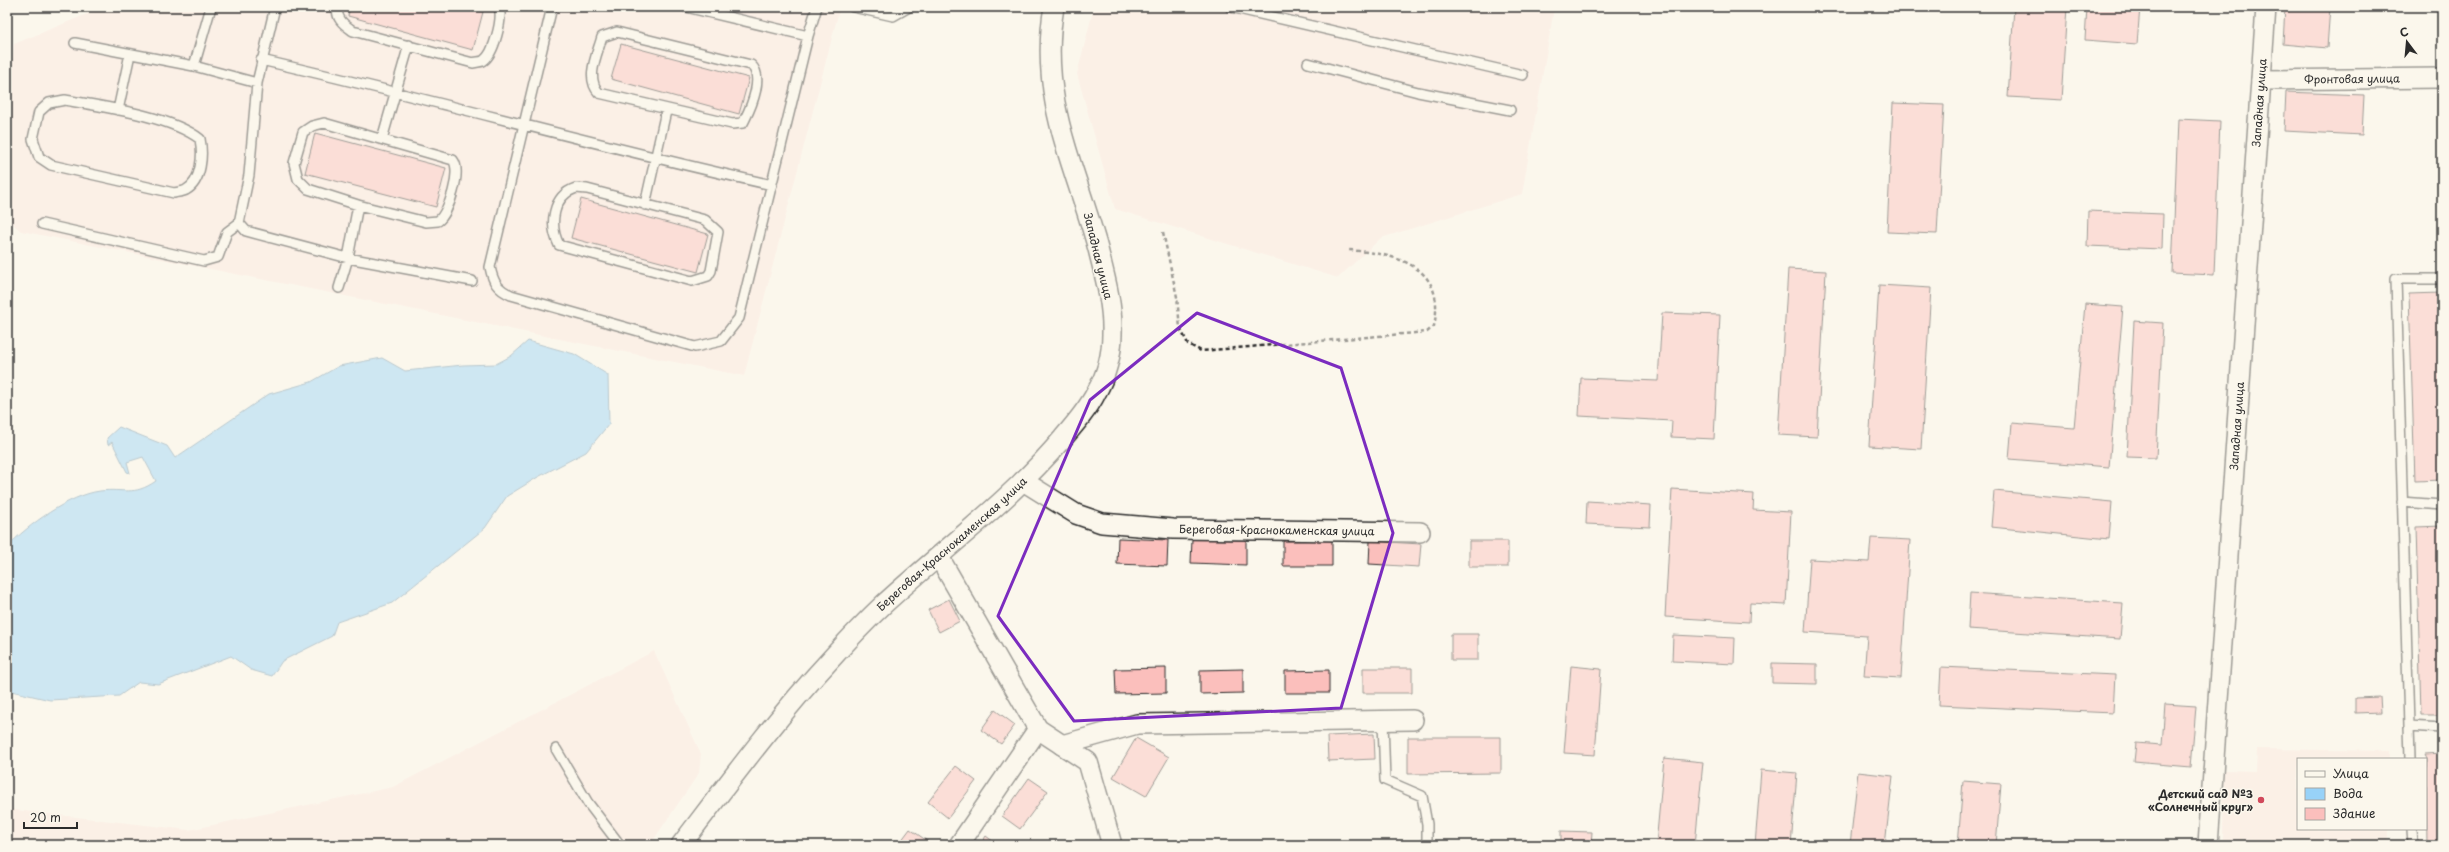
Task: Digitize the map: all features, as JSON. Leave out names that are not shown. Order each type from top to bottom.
[{"type":"street","name":"Западная улица","points":[[1023,481],[1077,421],[1096,393],[1107,366],[1112,336],[1111,310],[1106,278],[1088,212],[1063,143],[1056,112],[1049,56],[1054,7]]},
{"type":"street","name":"Западная улица","points":[[2208,845],[2266,7]]},
{"type":"street","name":"Фронтовая улица","points":[[2262,80],[2442,78]]},
{"type":"street","name":"Береговая-Краснокаменская улица","points":[[681,845],[737,771],[830,660],[884,605],[1023,481],[1076,514],[1102,523],[1173,530],[1420,532]]},
{"type":"street","points":[[939,557],[1038,729],[1088,762],[1112,845]]},
{"type":"street","points":[[1062,745],[1137,724],[1413,720]]},
{"type":"street","points":[[959,845],[1038,729]]},
{"type":"lane","points":[[194,66],[211,7]]},
{"type":"lane","points":[[42,224],[204,261],[218,257],[227,232],[239,223],[249,175],[257,83],[261,60],[275,7]]},
{"type":"lane","points":[[338,7],[337,11],[341,22],[354,31],[473,63],[482,61],[489,55],[494,43],[501,16],[499,7]]},
{"type":"lane","points":[[552,7],[490,267],[493,280],[499,290],[511,296],[695,347],[721,341],[739,318],[808,36],[817,7]]},
{"type":"lane","points":[[686,7],[808,36]]},
{"type":"lane","points":[[853,7],[893,16],[909,7]]},
{"type":"lane","points":[[1230,7],[1523,75]]},
{"type":"lane","points":[[617,32],[627,34],[745,63],[756,69],[758,80],[748,115],[743,123],[732,124],[666,111],[599,93],[593,87],[592,75],[602,37],[617,32]]},
{"type":"lane","points":[[76,43],[194,66],[257,83]]},
{"type":"lane","points":[[382,139],[409,45]]},
{"type":"lane","points":[[118,110],[130,54]]},
{"type":"lane","points":[[261,60],[397,91],[656,160],[772,185]]},
{"type":"lane","points":[[1308,63],[1418,92],[1510,110]]},
{"type":"lane","points":[[65,100],[118,110],[187,129],[200,139],[203,154],[195,181],[186,191],[174,193],[51,165],[40,157],[33,138],[39,112],[48,103],[65,100]]},
{"type":"lane","points":[[645,205],[666,111]]},
{"type":"lane","points":[[324,123],[382,139],[453,160],[456,164],[457,175],[445,214],[438,222],[432,223],[358,205],[308,189],[298,179],[294,163],[303,132],[312,126],[324,123]]},
{"type":"lane","points":[[576,188],[587,189],[645,205],[705,220],[712,225],[718,232],[718,239],[708,276],[692,281],[634,267],[559,245],[554,236],[553,223],[560,197],[567,191],[576,188]]},
{"type":"lane","points":[[339,288],[348,258],[358,205]]},
{"type":"lane","points":[[239,223],[246,231],[348,258],[472,281]]},
{"type":"lane","points":[[2410,758],[2396,279],[2442,278]]},
{"type":"lane","points":[[2402,502],[2442,505]]},
{"type":"lane","points":[[1383,721],[1386,780],[1422,796],[1427,824],[1427,845]]},
{"type":"lane","points":[[2409,726],[2442,728]]},
{"type":"lane","points":[[556,749],[588,803],[620,845]]},
{"type":"lane","points":[[2411,830],[2412,845]]},
{"type":"path","points":[[1163,232],[1177,297],[1180,328],[1188,344],[1201,351],[1427,332],[1434,326],[1438,309],[1434,289],[1425,275],[1397,257],[1349,250]]},
{"type":"highlighted area","points":[[1197,313],[1341,368],[1393,533],[1341,708],[1074,721],[998,616],[1090,400]]},
{"type":"shaded area","points":[[98,7],[840,7],[744,376],[21,231],[7,219],[7,109],[14,44],[97,10]]},
{"type":"shaded area","points":[[1094,7],[1546,7],[1554,9],[1522,194],[1381,238],[1338,278],[1115,209],[1077,74]]},
{"type":"shaded area","points":[[654,651],[701,754],[699,773],[650,845],[7,845],[7,809],[189,830],[393,787]]},
{"type":"shaded area","name":"Детский сад №3 «Солнечный круг»","points":[[2257,749],[2389,751],[2389,758],[2297,758],[2297,830],[2388,830],[2388,845],[2223,845],[2224,770],[2256,771]]},
{"type":"water","points":[[528,341],[574,354],[608,375],[609,424],[586,452],[538,477],[507,496],[485,528],[392,603],[337,622],[332,636],[282,661],[272,676],[251,670],[231,656],[158,684],[139,682],[119,696],[50,700],[7,690],[7,547],[37,521],[75,498],[100,491],[128,491],[141,489],[156,481],[143,457],[127,462],[130,473],[127,472],[112,442],[108,445],[107,438],[119,427],[167,446],[175,458],[269,394],[311,382],[339,366],[382,358],[405,371],[463,365],[496,364],[511,356]]},
{"type":"building","points":[[350,7],[466,7],[483,12],[473,50],[348,16]]},
{"type":"building","points":[[2014,7],[2067,7],[2061,100],[2008,97]]},
{"type":"building","points":[[2087,7],[2140,7],[2137,44],[2085,40]]},
{"type":"building","points":[[2285,7],[2330,7],[2327,48],[2283,44]]},
{"type":"building","points":[[621,44],[749,78],[739,114],[611,79]]},
{"type":"building","points":[[2286,92],[2364,95],[2362,135],[2284,131]]},
{"type":"building","points":[[1893,103],[1944,105],[1937,234],[1887,232]]},
{"type":"building","points":[[2178,119],[2220,121],[2214,275],[2172,273]]},
{"type":"building","points":[[315,133],[446,168],[436,207],[305,173]]},
{"type":"building","points":[[581,199],[708,234],[698,272],[571,238]]},
{"type":"building","points":[[2088,211],[2163,214],[2162,249],[2087,246]]},
{"type":"building","points":[[1788,269],[1826,271],[1817,437],[1778,435]]},
{"type":"building","points":[[1879,285],[1931,288],[1921,449],[1869,446]]},
{"type":"building","points":[[2441,293],[2442,480],[2415,481],[2409,294]]},
{"type":"building","points":[[2085,304],[2123,307],[2109,467],[2009,459],[2012,423],[2074,428]]},
{"type":"building","points":[[1662,313],[1720,315],[1714,439],[1671,437],[1672,421],[1579,416],[1581,378],[1658,381]]},
{"type":"building","points":[[2134,321],[2163,323],[2156,458],[2127,457]]},
{"type":"building","points":[[1672,489],[1754,494],[1753,510],[1791,512],[1786,605],[1750,603],[1749,622],[1665,617]]},
{"type":"building","points":[[1994,491],[2112,502],[2109,539],[1991,527]]},
{"type":"building","points":[[1587,501],[1651,505],[1650,527],[1586,524]]},
{"type":"building","points":[[2442,526],[2442,715],[2421,715],[2416,527]]},
{"type":"building","points":[[1118,538],[1168,540],[1167,566],[1117,564]]},
{"type":"building","points":[[1871,538],[1910,540],[1901,678],[1864,676],[1867,636],[1805,632],[1810,559],[1869,562]]},
{"type":"building","points":[[1192,539],[1246,540],[1246,565],[1191,563]]},
{"type":"building","points":[[1332,540],[1332,566],[1283,566],[1283,541]]},
{"type":"building","points":[[1370,541],[1421,544],[1419,567],[1369,564]]},
{"type":"building","points":[[1469,541],[1508,541],[1508,567],[1469,567]]},
{"type":"building","points":[[1970,593],[2123,603],[2120,639],[1968,629]]},
{"type":"building","points":[[949,599],[960,621],[939,632],[928,610]]},
{"type":"building","points":[[1451,634],[1478,634],[1478,660],[1451,660]]},
{"type":"building","points":[[1673,635],[1735,638],[1734,664],[1672,661]]},
{"type":"building","points":[[1772,663],[1817,664],[1817,684],[1772,683]]},
{"type":"building","points":[[1571,666],[1601,669],[1595,755],[1564,753]]},
{"type":"building","points":[[1941,667],[2115,675],[2113,713],[1939,705]]},
{"type":"building","points":[[1166,668],[1166,693],[1116,694],[1115,669]]},
{"type":"building","points":[[1363,668],[1412,668],[1412,693],[1363,693]]},
{"type":"building","points":[[1243,669],[1243,693],[1200,694],[1200,670]]},
{"type":"building","points":[[1329,670],[1329,693],[1285,693],[1285,671]]},
{"type":"building","points":[[2380,697],[2381,712],[2355,713],[2355,698]]},
{"type":"building","points":[[2165,704],[2196,706],[2191,767],[2134,762],[2136,743],[2162,745]]},
{"type":"building","points":[[995,710],[1015,725],[1001,744],[981,730]]},
{"type":"building","points":[[1374,734],[1375,759],[1328,761],[1327,736]]},
{"type":"building","points":[[1408,737],[1501,737],[1501,773],[1408,774]]},
{"type":"building","points":[[1136,738],[1169,757],[1146,796],[1113,777]]},
{"type":"building","points":[[2442,754],[2442,845],[2427,845],[2427,758],[2424,755]]},
{"type":"building","points":[[1664,758],[1703,762],[1695,845],[1656,845]]},
{"type":"building","points":[[956,766],[976,781],[948,818],[928,802]]},
{"type":"building","points":[[1761,770],[1797,773],[1791,845],[1755,845]]},
{"type":"building","points":[[1858,772],[1893,776],[1885,845],[1850,845]]},
{"type":"building","points":[[1029,778],[1048,791],[1020,829],[1002,816]]},
{"type":"building","points":[[1963,781],[2001,784],[1996,845],[1958,845]]},
{"type":"building","points":[[910,829],[930,843],[928,845],[898,845]]},
{"type":"building","points":[[1561,831],[1592,832],[1591,845],[1561,845]]},
{"type":"building","points":[[986,836],[998,845],[980,845]]},
{"type":"place","name":"Детский сад №3 «Солнечный круг»","points":[[2261,800]]}]
